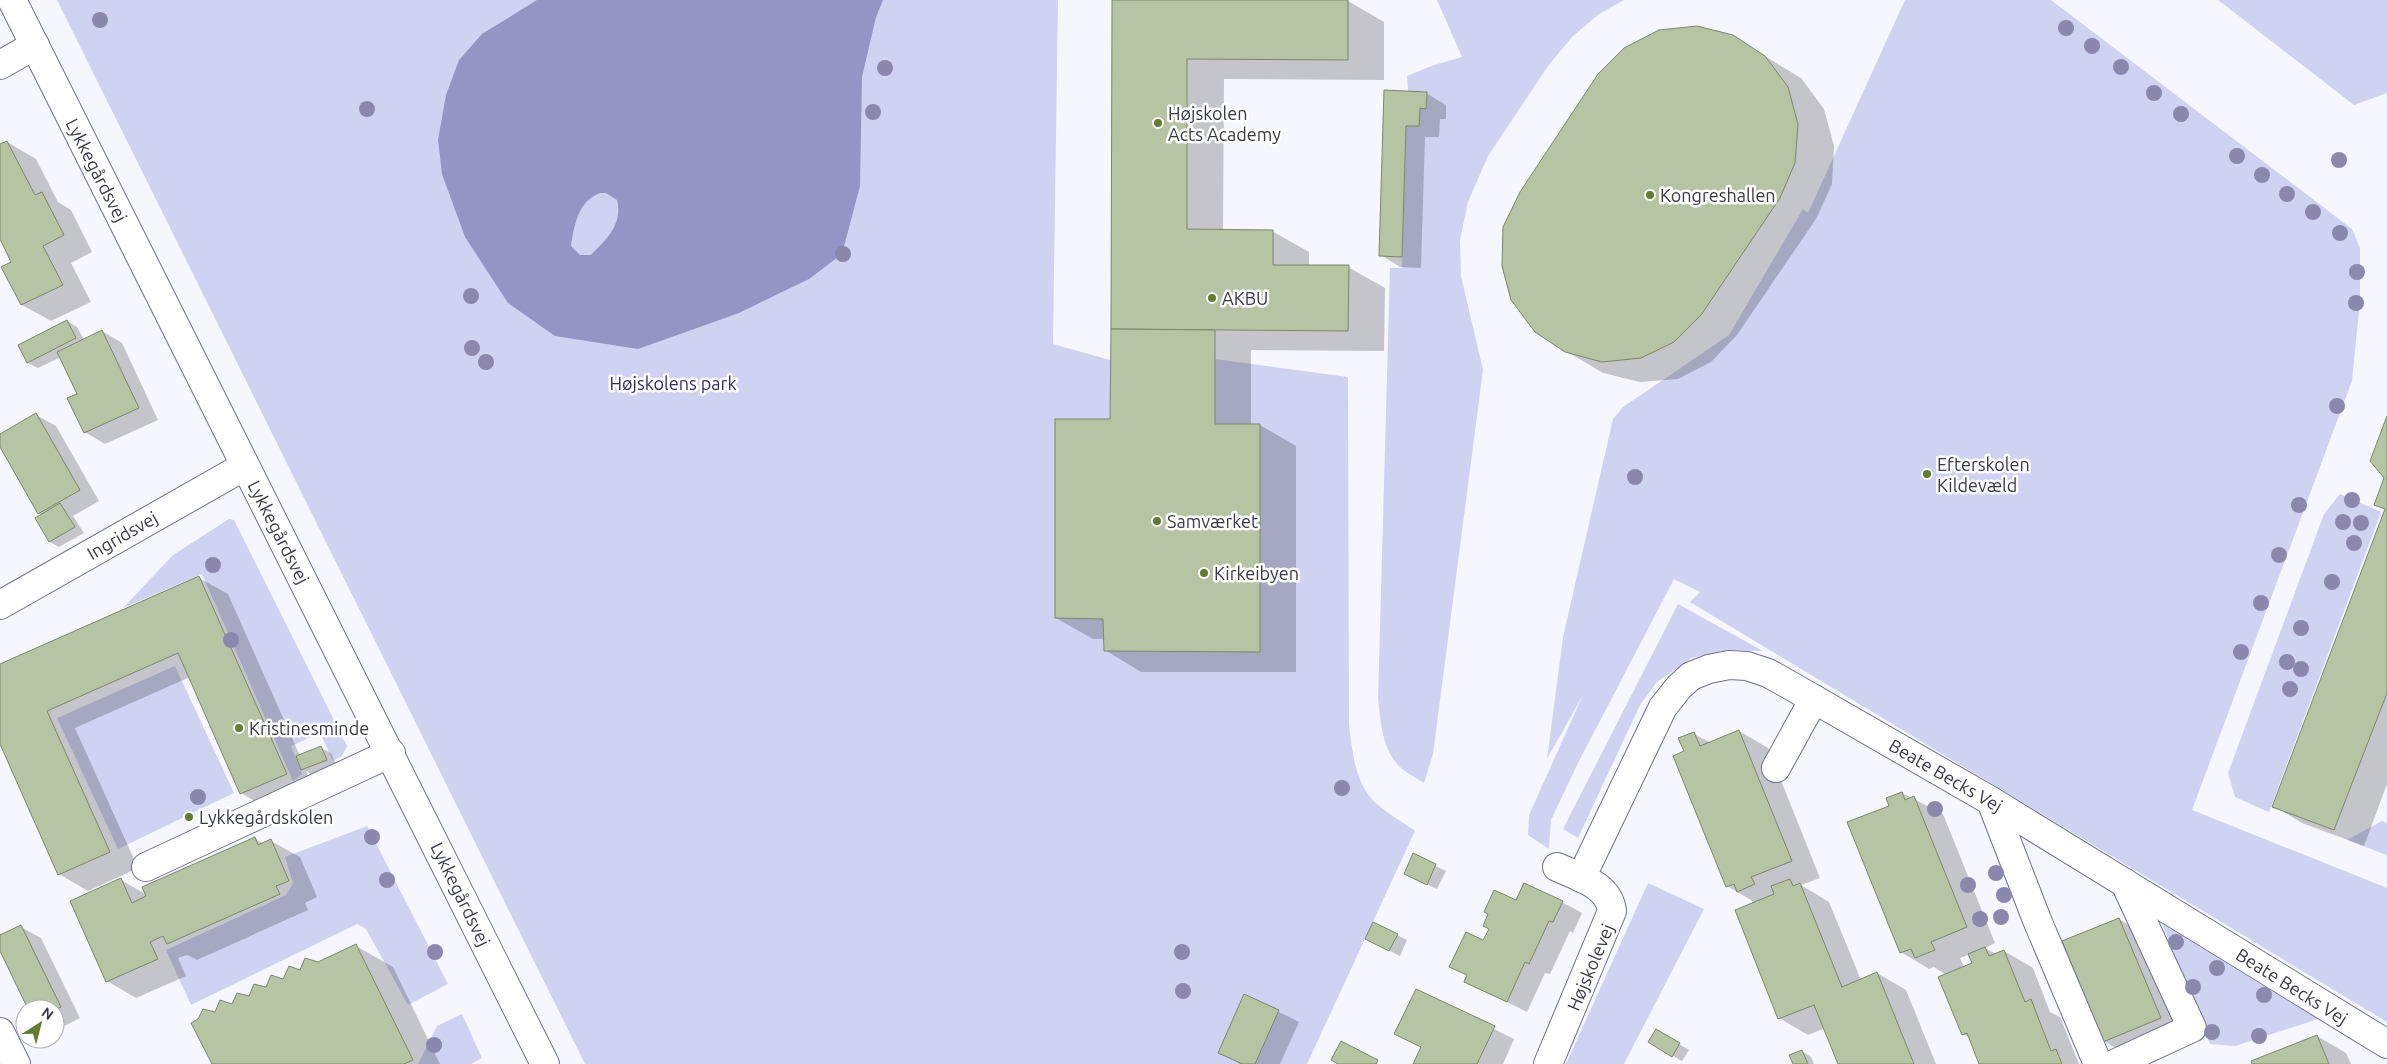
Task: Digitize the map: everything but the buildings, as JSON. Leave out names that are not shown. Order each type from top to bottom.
[{"type":"street","name":"Lykkegårdsvej","points":[[12,0],[391,753],[545,1064]]},
{"type":"street","points":[[0,65],[35,45]]},
{"type":"street","name":"Ingridsvej","points":[[0,606],[245,466]]},
{"type":"street","name":"Beate Becks Vej","points":[[1569,873],[1663,707],[1691,676],[1709,669],[1729,665],[1748,666],[1768,673],[1991,801],[2387,1044]]},
{"type":"street","points":[[1776,768],[1814,699]]},
{"type":"street","points":[[146,867],[391,753]]},
{"type":"street","points":[[1991,801],[2037,920],[2098,1064]]},
{"type":"street","name":"Højskolevej","points":[[1548,1064],[1610,922],[1612,912],[1611,902],[1605,893],[1569,873]]},
{"type":"street","points":[[2114,1064],[2192,1028],[2125,883]]},
{"type":"street","points":[[0,1032],[16,1064]]},
{"type":"green space","name":"Højskolens park","points":[[57,0],[1058,0],[1053,344],[1110,360],[1110,419],[1055,419],[1055,618],[1103,619],[1104,651],[1259,652],[1260,424],[1215,424],[1215,359],[1348,377],[1349,724],[1352,745],[1359,778],[1364,788],[1377,804],[1415,831],[1307,1064],[585,1064]]},
{"type":"green space","points":[[1437,0],[1624,0],[1599,14],[1572,37],[1548,66],[1488,156],[1468,202],[1460,240],[1461,276],[1483,370],[1433,754],[1424,783],[1401,768],[1390,753],[1384,736],[1378,699],[1390,268],[1402,268],[1406,126],[1419,126],[1420,108],[1426,108],[1427,92],[1408,91],[1407,76],[1434,65],[1462,57]]},
{"type":"green space","name":"Efterskolen Kildevæld","points":[[1905,0],[2051,0],[2352,229],[2360,248],[2360,301],[2352,381],[2192,810],[2387,888],[2387,1022],[1690,602],[1700,592],[1674,579],[1578,763],[1551,820],[1549,849],[1528,835],[1529,815],[1583,695],[1547,759],[1563,637],[1613,419],[1623,407],[1729,335],[1803,209],[1808,213]]},
{"type":"green space","points":[[2218,0],[2387,0],[2387,93],[2354,105]]},
{"type":"green space","points":[[2340,494],[2381,512],[2269,812],[2235,797],[2228,773],[2324,514]]},
{"type":"green space","points":[[229,519],[234,520],[347,746],[342,756],[333,761],[320,733],[291,746],[302,774],[293,781],[202,574],[123,608],[173,555]]},
{"type":"green space","points":[[1678,604],[1763,651],[1727,650],[1691,658],[1657,682],[1640,705],[1578,838],[1563,829]]},
{"type":"green space","points":[[175,666],[234,793],[118,849],[57,718]]},
{"type":"green space","points":[[2382,821],[2387,823],[2387,855],[2347,840]]},
{"type":"green space","points":[[367,826],[448,984],[408,1005],[366,929],[357,924],[191,1005],[166,950],[286,895],[293,883],[285,857]]},
{"type":"green space","points":[[1648,883],[1704,909],[1624,1064],[1566,1064]]},
{"type":"green space","points":[[2162,924],[2318,1019],[2235,1046],[2210,1044]]},
{"type":"green space","points":[[462,1014],[482,1058],[471,1064],[418,1064],[437,1026]]},
{"type":"shaded area","points":[[537,0],[883,0],[876,17],[862,77],[860,186],[842,254],[809,279],[739,313],[638,349],[555,336],[508,303],[465,237],[442,174],[438,140],[446,95],[459,60],[482,34]],"holes":[[[600,193],[606,193],[617,200],[618,216],[616,224],[608,237],[591,255],[580,255],[571,246],[578,215],[593,197]]]},
{"type":"place","name":"Højskolen Acts Academy","points":[[1158,123]]},
{"type":"place","name":"Kongreshallen","points":[[1650,195]]},
{"type":"place","name":"AKBU","points":[[1212,298]]},
{"type":"place","name":"Efterskolen Kildevæld","points":[[1927,474]]},
{"type":"place","name":"Samværket","points":[[1157,521]]},
{"type":"place","name":"Kirkeibyen","points":[[1204,573]]},
{"type":"place","name":"Kristinesminde","points":[[239,728]]},
{"type":"place","name":"Lykkegårdskolen","points":[[189,817]]}]
